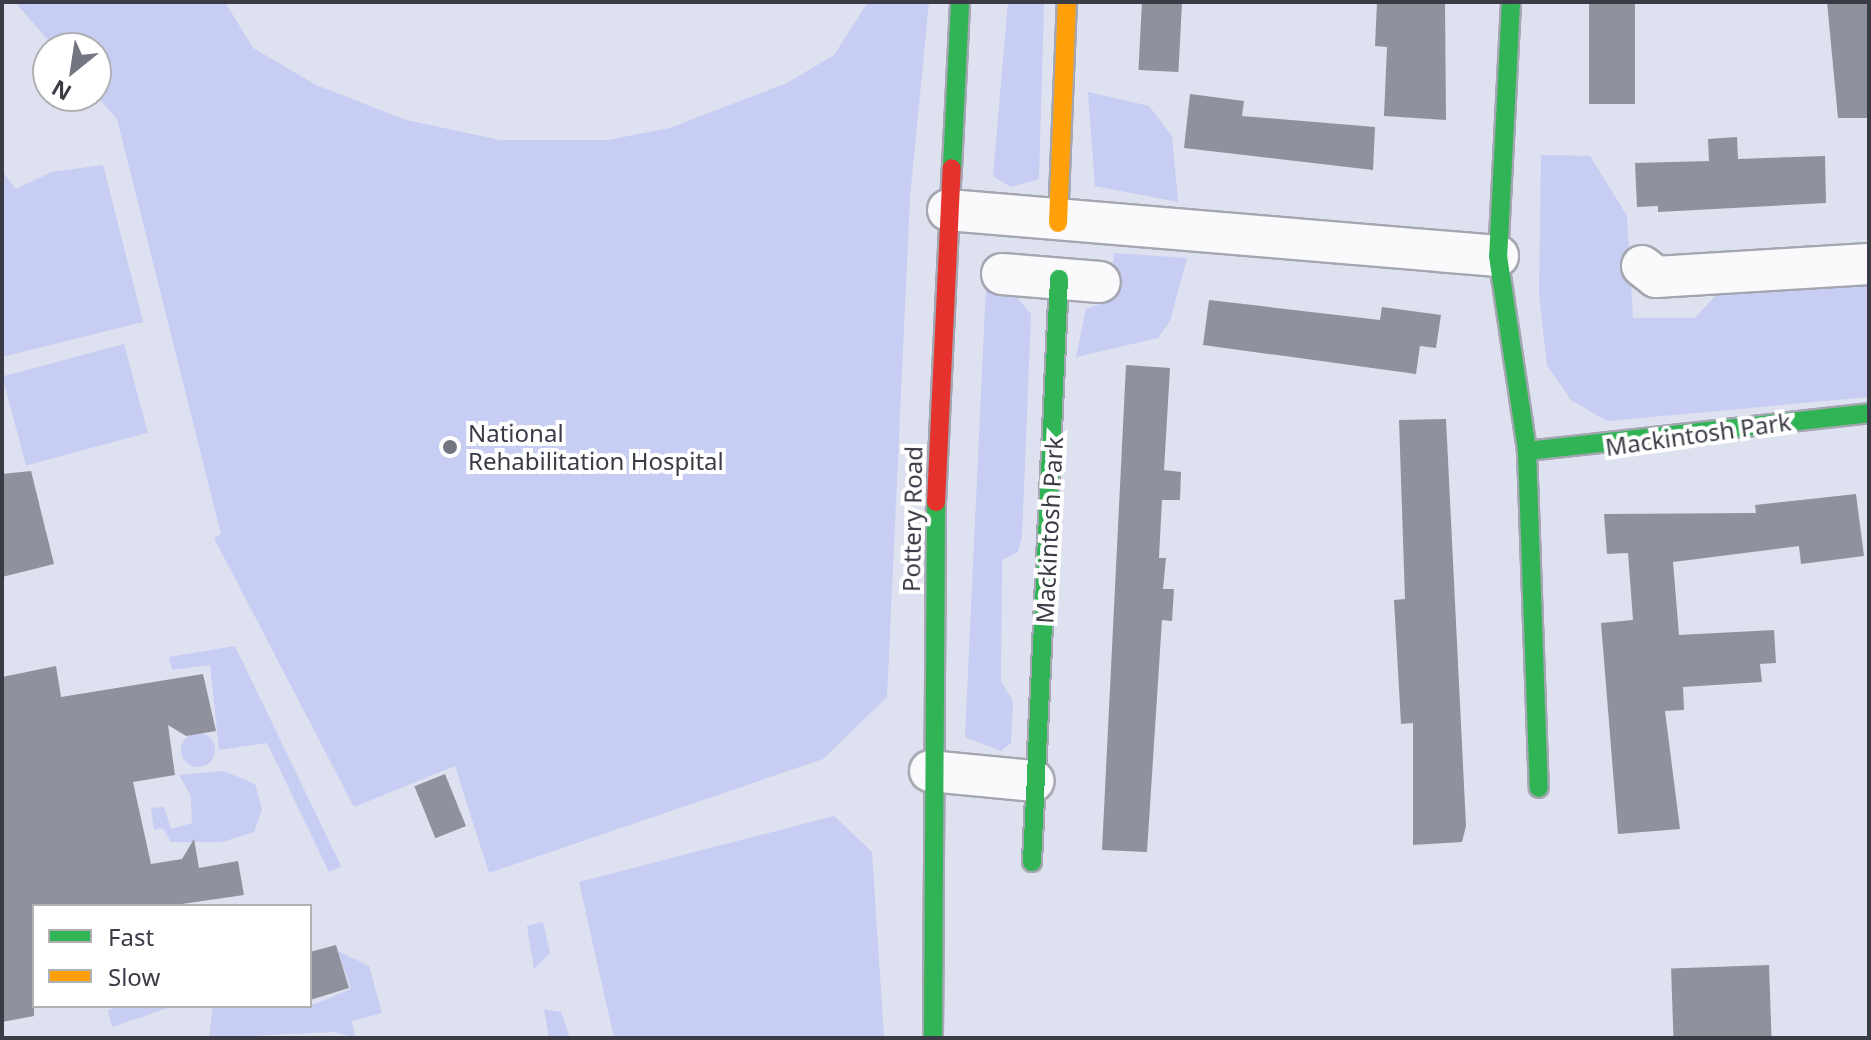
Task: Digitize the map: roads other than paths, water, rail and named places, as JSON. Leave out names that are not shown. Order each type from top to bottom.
[{"type":"street","name":"Pottery Road","points":[[933,1038],[930,771],[948,210],[960,2]]},
{"type":"street","points":[[1058,223],[1067,2]]},
{"type":"street","points":[[1511,2],[1498,256],[1527,451],[1539,788]]},
{"type":"street","points":[[948,210],[1058,223],[1498,256]]},
{"type":"street","points":[[1642,266],[1656,277],[1869,264]]},
{"type":"street","points":[[1002,274],[1100,282]]},
{"type":"street","name":"Mackintosh Park","points":[[1032,862],[1059,279]]},
{"type":"street","name":"Mackintosh Park","points":[[1527,451],[1869,413]]},
{"type":"street","points":[[930,771],[1034,781]]},
{"type":"place","name":"National Rehabilitation Hospital","points":[[450,447]]}]
